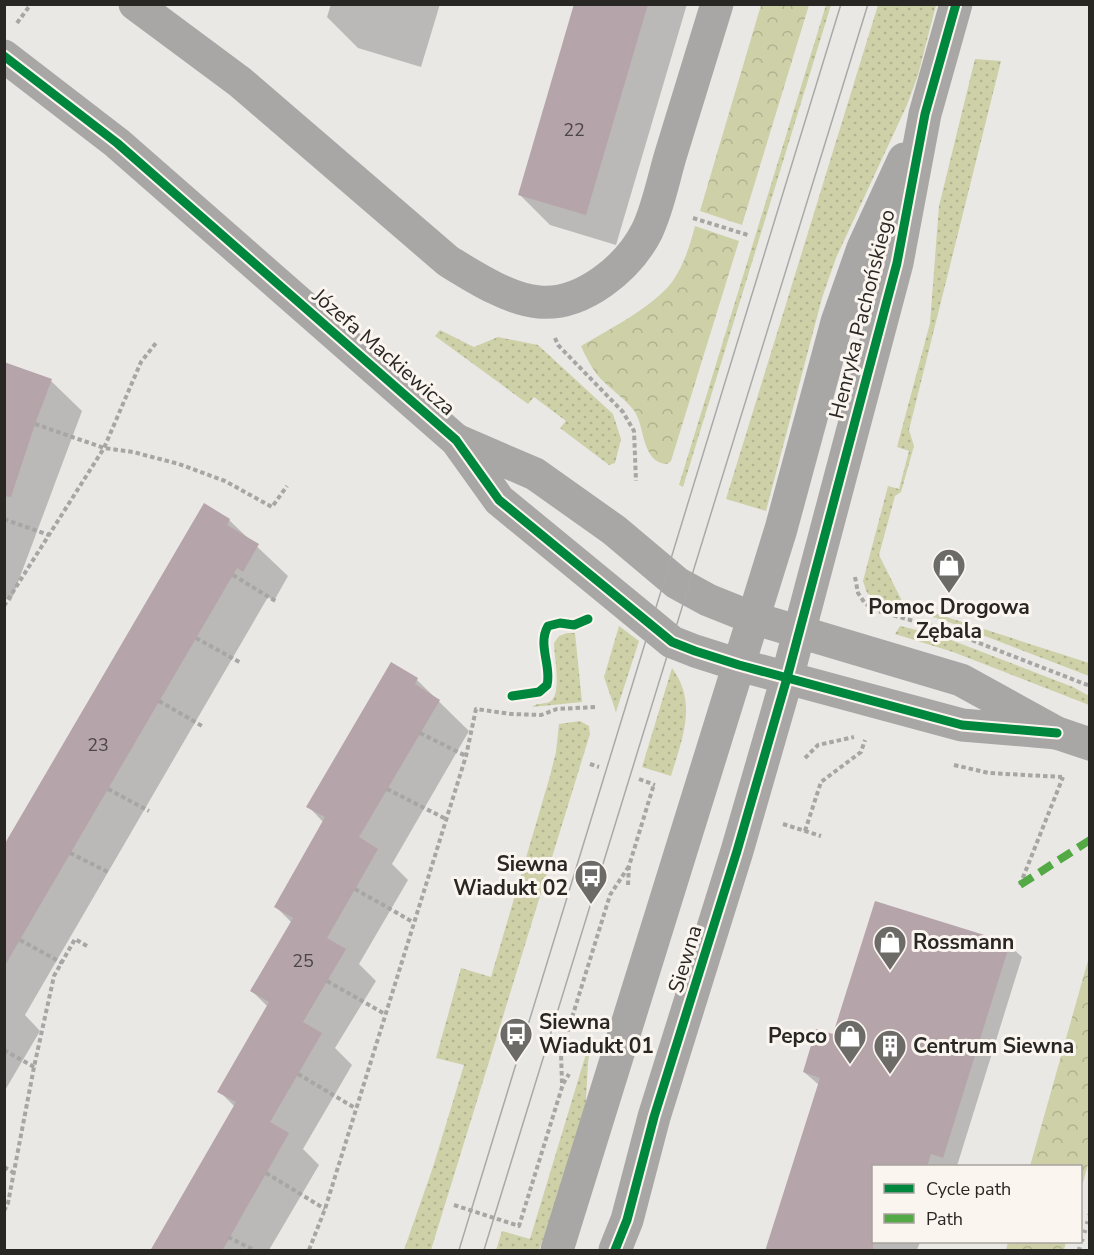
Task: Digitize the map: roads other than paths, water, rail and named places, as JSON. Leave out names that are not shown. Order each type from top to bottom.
[{"type":"street","points":[[135,4],[240,82],[448,261],[508,294],[539,302],[559,301],[605,281],[626,263],[648,230],[717,4]]},
{"type":"street","name":"Henryka Pachońskiego","points":[[800,632],[897,263],[925,114],[956,4]]},
{"type":"street","name":"Józefa Mackiewicza","points":[[4,56],[117,143],[456,440],[499,500],[672,642],[738,664]]},
{"type":"street","name":"Henryka Pachońskiego","points":[[753,618],[789,501],[837,322],[851,279],[925,114]]},
{"type":"street","name":"Józefa Mackiewicza","points":[[456,440],[535,474],[614,530],[677,583],[708,600],[753,618]]},
{"type":"street","points":[[753,618],[961,680],[1057,734]]},
{"type":"street","name":"Siewna","points":[[557,1251],[753,618]]},
{"type":"street","name":"Siewna","points":[[615,1251],[627,1220],[654,1117],[734,861],[800,632]]},
{"type":"street","points":[[738,664],[962,725],[1057,734],[1089,744]]},
{"type":"tram line","points":[[459,1250],[841,4]]},
{"type":"tram line","points":[[484,1250],[868,4]]},
{"type":"railway","points":[[1082,1240],[1090,1214]]},
{"type":"railway","points":[[1079,1250],[1081,1243]]},
{"type":"place","name":"Pomoc Drogowa Zębala","points":[[949,594]]},
{"type":"place","name":"Siewna Wiadukt 02","points":[[591,905]]},
{"type":"place","name":"Rossmann","points":[[890,971]]},
{"type":"place","name":"Siewna Wiadukt 01","points":[[516,1063]]},
{"type":"place","name":"Pepco","points":[[850,1065]]},
{"type":"place","name":"Centrum Siewna","points":[[890,1075]]}]
